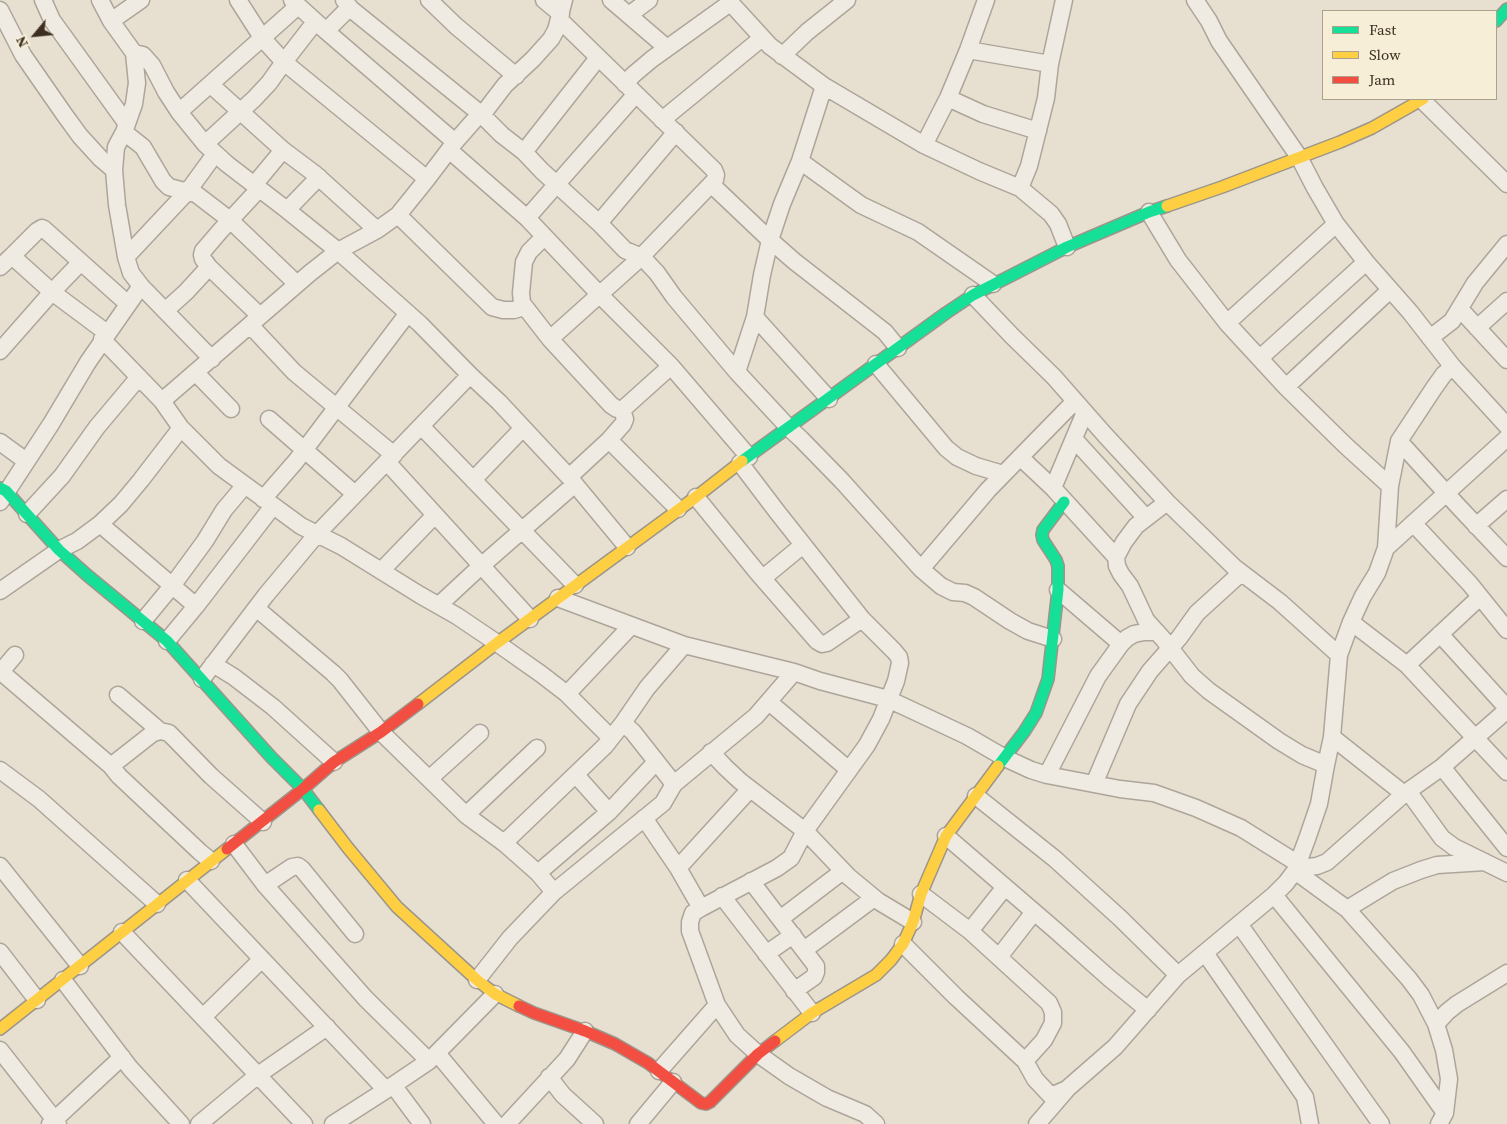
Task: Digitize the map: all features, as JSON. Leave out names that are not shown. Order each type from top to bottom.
[{"type":"street","points":[[43,0],[52,20],[125,128],[143,147],[163,181],[178,190],[196,194],[230,220],[296,284]]},
{"type":"street","points":[[100,0],[111,21],[134,53],[137,83],[134,104],[116,147],[114,170],[117,205],[131,274],[212,359]]},
{"type":"street","points":[[111,21],[141,0]]},
{"type":"street","points":[[238,0],[263,39],[284,62],[427,179]]},
{"type":"street","points":[[429,0],[456,26],[516,76]]},
{"type":"street","points":[[544,0],[561,11],[598,58],[676,132],[714,170],[716,175],[715,180],[642,257],[550,339]]},
{"type":"street","points":[[611,0],[667,48]]},
{"type":"street","points":[[629,15],[649,0]]},
{"type":"street","points":[[924,145],[948,98],[986,0]]},
{"type":"street","points":[[1020,188],[1029,166],[1046,98],[1050,64],[1064,0]]},
{"type":"street","points":[[1195,0],[1240,72],[1299,157],[1336,224],[1453,367],[1505,420]]},
{"type":"street","points":[[527,218],[557,185],[630,89],[633,75],[729,2],[762,38],[782,56],[824,86],[924,145],[1020,188],[1055,219],[1067,247]]},
{"type":"street","points":[[179,112],[263,39],[295,3],[452,146],[527,218],[671,366],[744,460],[803,545],[862,618],[899,657],[898,672],[881,719],[867,745],[805,831],[791,858],[777,868],[693,913],[690,922],[690,931],[717,1005],[737,1035],[758,1054],[789,1076],[828,1098],[865,1114],[876,1124]]},
{"type":"street","points":[[782,56],[837,3]]},
{"type":"street","points":[[126,256],[188,191],[210,149],[240,112],[269,83],[284,62],[321,27],[344,13],[347,5],[482,115],[502,135],[524,152],[557,185],[599,222],[625,250],[642,257],[737,372],[842,481],[921,569],[941,586],[953,592],[965,593],[974,597],[1028,631],[1053,639]]},
{"type":"street","points":[[1497,20],[1507,9]]},
{"type":"street","points":[[0,10],[23,56],[64,114],[80,136],[114,170]]},
{"type":"street","points":[[162,402],[296,284],[338,251],[388,224],[398,215],[477,117],[482,115],[505,85],[551,39],[556,30],[561,11]]},
{"type":"street","points":[[662,120],[762,38]]},
{"type":"street","points":[[968,50],[1050,64]]},
{"type":"street","points":[[134,53],[143,55],[152,65],[179,112],[210,149],[338,251],[408,313],[499,402],[572,481],[627,547]]},
{"type":"street","points":[[524,152],[598,58]]},
{"type":"street","points":[[210,85],[283,150],[319,177],[377,230]]},
{"type":"street","points":[[737,372],[755,317],[770,240],[782,204],[800,161],[824,86]]},
{"type":"street","points":[[948,98],[983,114],[1038,131]]},
{"type":"street","points":[[0,1029],[64,980],[212,860],[263,822],[334,762],[381,732],[497,643],[744,460],[973,295],[1067,247],[1149,212],[1222,187],[1372,128],[1421,100]]},
{"type":"street","points":[[1424,100],[1507,184]]},
{"type":"street","points":[[599,222],[676,132]]},
{"type":"street","points":[[283,150],[257,187],[203,251],[203,259],[255,321],[294,372],[337,408],[390,458],[435,515],[530,619]]},
{"type":"street","points":[[800,161],[861,205],[918,232],[993,284]]},
{"type":"street","points":[[287,210],[319,177]]},
{"type":"street","points":[[711,184],[770,240],[885,332],[898,348]]},
{"type":"street","points":[[1149,212],[1178,260],[1227,323],[1286,386],[1390,486]]},
{"type":"street","points":[[398,215],[492,307],[503,310],[514,310],[524,307]]},
{"type":"street","points":[[1227,323],[1336,224]]},
{"type":"street","points":[[128,304],[42,228],[6,261],[52,292],[105,336],[162,402],[181,428],[219,466],[301,526],[341,546],[457,616],[497,643],[566,694],[611,738]]},
{"type":"street","points":[[544,237],[529,252],[524,262],[522,303],[550,339],[611,405],[622,410]]},
{"type":"street","points":[[1430,338],[1452,321],[1474,283],[1507,244]]},
{"type":"street","points":[[0,351],[81,262]]},
{"type":"street","points":[[1260,358],[1366,262]]},
{"type":"street","points":[[165,311],[209,267]]},
{"type":"street","points":[[141,286],[105,336],[26,461],[2,494],[27,514],[59,550],[87,576],[166,641],[271,757],[303,789],[348,848],[397,907],[477,980],[495,994],[534,1013],[585,1030],[614,1044],[659,1071],[701,1103],[706,1104],[710,1102],[758,1054],[812,1014],[876,975],[904,944],[932,864],[946,836],[1005,758],[1036,713],[1048,679],[1058,590],[1058,566],[1042,535],[1043,530],[1064,502]]},
{"type":"street","points":[[1286,386],[1390,290]]},
{"type":"street","points":[[973,295],[1050,372],[1167,502],[1241,573],[1280,602],[1339,655]]},
{"type":"street","points":[[1478,328],[1507,301]]},
{"type":"street","points":[[1460,309],[1507,360]]},
{"type":"street","points":[[166,641],[196,606],[305,449],[408,313]]},
{"type":"street","points":[[755,317],[829,399]]},
{"type":"street","points":[[876,364],[946,448],[958,458],[976,466],[1003,474]]},
{"type":"street","points":[[622,410],[671,366]]},
{"type":"street","points":[[1037,1124],[1068,1088],[1115,1048],[1178,976],[1274,896],[1286,883],[1296,867],[1318,804],[1332,737],[1339,655],[1351,622],[1363,596],[1377,573],[1386,548],[1390,486],[1399,440],[1416,418],[1444,374],[1453,367]]},
{"type":"street","points":[[196,373],[231,409]]},
{"type":"street","points":[[202,679],[256,608],[317,534],[470,375]]},
{"type":"street","points":[[27,514],[62,476],[97,427],[139,377]]},
{"type":"street","points":[[1053,488],[1074,439],[1080,407]]},
{"type":"street","points":[[921,569],[1003,474],[1020,457],[1080,407]]},
{"type":"street","points":[[439,606],[481,566],[522,531],[572,481],[623,424],[625,419],[622,410]]},
{"type":"street","points":[[269,419],[355,494]]},
{"type":"street","points":[[422,426],[575,585]]},
{"type":"street","points":[[0,591],[100,524],[121,504],[181,428]]},
{"type":"street","points":[[473,480],[523,428]]},
{"type":"street","points":[[1386,548],[1507,438]]},
{"type":"street","points":[[1074,439],[1146,518]]},
{"type":"street","points":[[609,440],[678,509]]},
{"type":"street","points":[[1399,440],[1507,558]]},
{"type":"street","points":[[0,442],[26,461]]},
{"type":"street","points":[[1020,457],[1053,488],[1116,557]]},
{"type":"street","points":[[143,621],[172,586],[205,541],[224,510],[244,485]]},
{"type":"street","points":[[696,497],[817,641],[822,644],[827,643],[862,618]]},
{"type":"street","points":[[1476,526],[1507,499]]},
{"type":"street","points":[[1167,502],[1136,526],[1116,557],[1117,566],[1130,586],[1146,620],[1158,632],[1192,676],[1224,702],[1292,749],[1326,765]]},
{"type":"street","points":[[381,571],[435,515]]},
{"type":"street","points":[[1413,523],[1480,597],[1501,612],[1507,630]]},
{"type":"street","points":[[100,524],[196,606]]},
{"type":"street","points":[[763,578],[803,545]]},
{"type":"street","points":[[1094,784],[1128,704],[1150,671],[1204,606],[1241,573]]},
{"type":"street","points":[[1058,590],[1121,644]]},
{"type":"street","points":[[1407,665],[1480,597]]},
{"type":"street","points":[[558,598],[684,645],[794,672],[820,681],[888,698],[967,736],[1005,758],[1047,776],[1154,793],[1196,808],[1241,828],[1296,867],[1347,908],[1409,979],[1421,996],[1436,1024],[1444,1050],[1449,1079],[1442,1119]]},
{"type":"street","points":[[256,608],[340,680],[381,732],[466,815],[504,843],[538,873],[554,892]]},
{"type":"street","points":[[1351,622],[1407,665],[1507,772]]},
{"type":"street","points":[[566,694],[631,626]]},
{"type":"street","points":[[1047,776],[1098,676],[1121,644],[1134,634],[1158,632]]},
{"type":"street","points":[[1296,867],[1317,866],[1327,862],[1406,793],[1442,767],[1507,709],[1440,634]]},
{"type":"street","points":[[504,843],[576,775],[611,738],[647,688],[684,645]]},
{"type":"street","points":[[15,654],[0,672],[111,766],[119,776],[200,852],[212,860]]},
{"type":"street","points":[[214,664],[273,707],[334,762]]},
{"type":"street","points":[[477,980],[510,938],[554,892],[663,803],[674,784],[747,724],[769,702],[794,672]]},
{"type":"street","points":[[118,695],[160,731],[169,733],[211,776],[263,822]]},
{"type":"street","points":[[769,702],[849,770]]},
{"type":"street","points":[[623,723],[633,732],[674,784]]},
{"type":"street","points":[[111,766],[153,733],[160,731]]},
{"type":"street","points":[[429,779],[480,733]]},
{"type":"street","points":[[1332,737],[1406,793],[1442,838],[1454,847],[1507,873]]},
{"type":"street","points":[[466,815],[537,748]]},
{"type":"street","points":[[711,752],[724,767],[750,789],[805,831],[843,871],[874,898],[913,922]]},
{"type":"street","points":[[538,873],[608,812],[656,762]]},
{"type":"street","points":[[1442,767],[1507,848]]},
{"type":"street","points":[[0,770],[39,799],[157,904]]},
{"type":"street","points":[[576,775],[608,812]]},
{"type":"street","points":[[678,868],[750,789]]},
{"type":"street","points":[[976,796],[1056,859],[1120,918],[1178,976]]},
{"type":"street","points":[[644,818],[678,868],[701,908]]},
{"type":"street","points":[[946,836],[1148,1010]]},
{"type":"street","points":[[234,844],[265,886],[366,999],[433,1057],[496,1124]]},
{"type":"street","points":[[1347,908],[1393,881],[1421,870],[1437,865],[1485,862]]},
{"type":"street","points":[[0,866],[80,966]]},
{"type":"street","points":[[265,886],[292,867],[298,866],[355,934]]},
{"type":"street","points":[[780,918],[843,871]]},
{"type":"street","points":[[187,880],[326,1028],[390,1088],[422,1124]]},
{"type":"street","points":[[751,881],[816,966],[814,977],[794,991]]},
{"type":"street","points":[[970,931],[1005,887]]},
{"type":"street","points":[[921,894],[970,931],[1049,1003],[1053,1012],[1053,1023],[1044,1040],[1025,1061]]},
{"type":"street","points":[[722,896],[812,1014]]},
{"type":"street","points":[[1274,896],[1402,1052],[1442,1119]]},
{"type":"street","points":[[804,950],[874,898]]},
{"type":"street","points":[[999,957],[1034,912]]},
{"type":"street","points":[[1239,924],[1381,1124]]},
{"type":"street","points":[[122,932],[304,1124]]},
{"type":"street","points":[[766,954],[793,935]]},
{"type":"street","points":[[904,944],[1025,1061],[1035,1079],[1051,1096],[1068,1088]]},
{"type":"street","points":[[0,952],[38,1000]]},
{"type":"street","points":[[1205,953],[1305,1098],[1310,1124]]},
{"type":"street","points":[[203,1017],[262,959]]},
{"type":"street","points":[[1436,1024],[1457,1004],[1507,973]]},
{"type":"street","points":[[64,980],[130,1068],[181,1124]]},
{"type":"street","points":[[342,1122],[433,1057],[495,994]]},
{"type":"street","points":[[659,1071],[717,1005]]},
{"type":"street","points":[[199,1124],[258,1075],[326,1028]]},
{"type":"street","points":[[507,1124],[567,1058],[585,1030]]},
{"type":"street","points":[[0,1050],[54,1122],[122,1057]]},
{"type":"street","points":[[550,1077],[562,1094],[595,1124]]},
{"type":"street","points":[[638,1124],[673,1082]]},
{"type":"traffic: fast","points":[[1497,20],[1507,9]]},
{"type":"traffic: fast","points":[[742,461],[973,295],[1067,247],[1167,206]]},
{"type":"traffic: fast","points":[[0,488],[6,491],[59,550],[167,641],[271,757],[303,789],[319,810]]},
{"type":"traffic: fast","points":[[998,766],[1036,713],[1048,679],[1058,590],[1058,566],[1042,535],[1043,530],[1064,502]]},
{"type":"traffic: slow","points":[[1167,206],[1340,142],[1372,128],[1421,100]]},
{"type":"traffic: slow","points":[[418,704],[742,461]]},
{"type":"traffic: slow","points":[[775,1041],[812,1013],[876,975],[891,960],[903,944],[913,922],[921,894],[946,836],[998,766]]},
{"type":"traffic: slow","points":[[319,810],[397,907],[477,980],[495,994],[519,1006]]},
{"type":"traffic: slow","points":[[0,1029],[227,849]]},
{"type":"traffic: jam","points":[[227,849],[334,762],[381,732],[418,704]]},
{"type":"traffic: jam","points":[[519,1006],[615,1044],[648,1063],[701,1103],[706,1104],[758,1054],[775,1041]]}]
